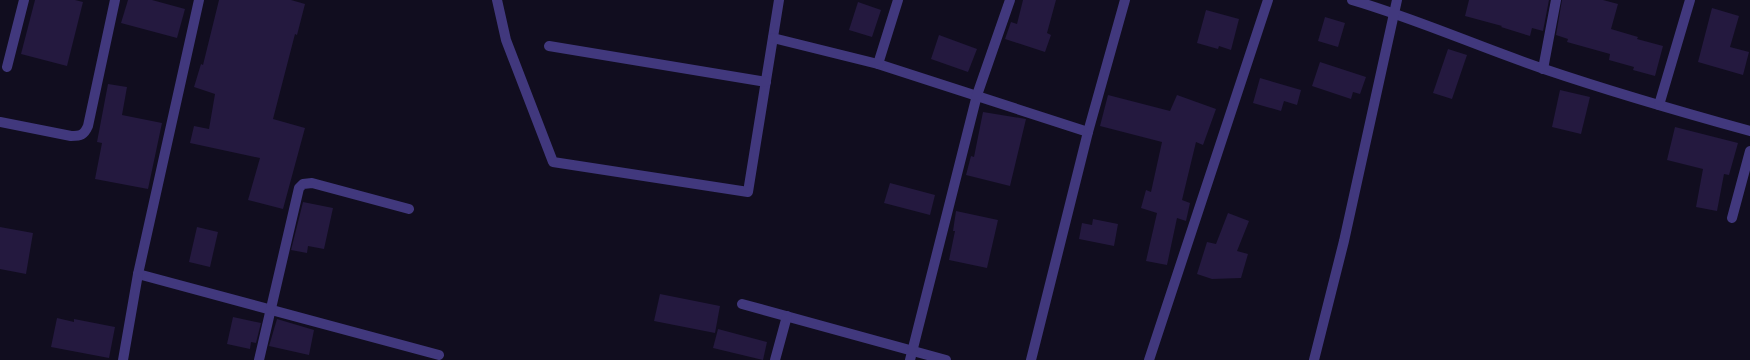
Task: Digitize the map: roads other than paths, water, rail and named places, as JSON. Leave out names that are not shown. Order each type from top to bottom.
[{"type":"street","points":[[8,67],[24,0]]},
{"type":"street","points":[[0,122],[71,136],[80,136],[84,134],[88,126],[115,0]]},
{"type":"street","points":[[123,360],[138,274],[199,0]]},
{"type":"street","points":[[497,0],[506,40],[553,162],[748,192],[779,0]]},
{"type":"street","points":[[878,64],[898,0]]},
{"type":"street","points":[[911,356],[977,95],[1010,0]]},
{"type":"street","points":[[1031,360],[1088,132],[1125,0]]},
{"type":"street","points":[[1150,360],[1268,0]]},
{"type":"street","points":[[1352,0],[1394,12],[1543,69],[1659,105],[1750,131]]},
{"type":"street","points":[[1314,360],[1344,241],[1397,0]]},
{"type":"street","points":[[1543,69],[1556,0]]},
{"type":"street","points":[[1659,105],[1690,0]]},
{"type":"street","points":[[773,38],[878,64],[1088,132]]},
{"type":"street","points":[[550,46],[766,82]]},
{"type":"street","points":[[1732,218],[1750,150]]},
{"type":"street","points":[[259,360],[299,188],[303,184],[312,183],[409,209]]},
{"type":"street","points":[[138,274],[439,355]]},
{"type":"street","points":[[742,304],[786,316],[911,356],[946,360]]},
{"type":"street","points":[[775,360],[786,316]]}]
